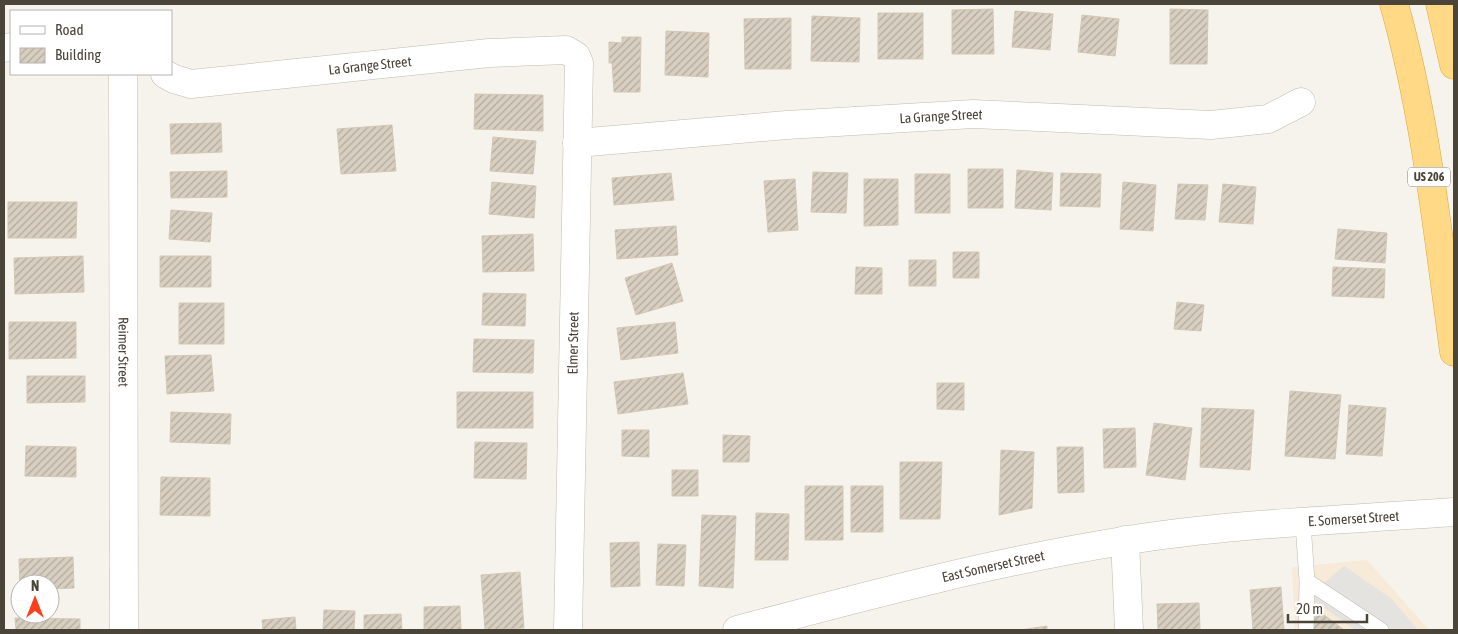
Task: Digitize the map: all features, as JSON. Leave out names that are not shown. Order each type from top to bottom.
[{"type":"highway","name":"US 206","points":[[1394,4],[1403,35],[1424,141],[1454,352]]},
{"type":"highway","points":[[1440,4],[1454,65]]},
{"type":"street","name":"La Grange Street","points":[[167,75],[191,84],[489,53],[566,50],[576,56]]},
{"type":"street","name":"Elmer Street","points":[[568,630],[579,63],[576,56]]},
{"type":"street","name":"Reimer Street","points":[[123,75],[124,630]]},
{"type":"street","name":"La Grange Street","points":[[577,144],[787,125],[973,114],[1211,125],[1268,119],[1302,102]]},
{"type":"street","name":"E. Somerset Street","points":[[1253,526],[1454,512]]},
{"type":"street","name":"East Somerset Street","points":[[737,630],[919,582],[1037,556],[1125,540],[1253,526]]},
{"type":"street","points":[[1125,540],[1129,630]]},
{"type":"lane","points":[[1303,523],[1307,581],[1306,630]]},
{"type":"lane","points":[[1307,581],[1381,630]]},
{"type":"shaded area","points":[[1367,560],[1429,630],[1295,630],[1292,567]]},
{"type":"shaded area","points":[[1344,566],[1392,599],[1418,630],[1355,630],[1308,596]]},
{"type":"building","points":[[993,9],[994,54],[952,54],[952,10]]},
{"type":"building","points":[[1170,9],[1208,10],[1207,64],[1170,64]]},
{"type":"building","points":[[1015,11],[1053,14],[1050,50],[1012,47]]},
{"type":"building","points":[[878,13],[923,13],[923,59],[878,59]]},
{"type":"building","points":[[1082,15],[1119,19],[1115,56],[1078,52]]},
{"type":"building","points":[[812,16],[860,18],[859,62],[811,61]]},
{"type":"building","points":[[791,18],[791,69],[745,69],[744,19]]},
{"type":"building","points":[[666,31],[709,33],[708,77],[665,75]]},
{"type":"building","points":[[622,37],[641,37],[640,92],[614,92],[612,63],[609,63],[609,42],[622,43]]},
{"type":"building","points":[[475,94],[543,95],[543,131],[474,129]]},
{"type":"building","points":[[221,123],[222,152],[171,154],[170,124]]},
{"type":"building","points":[[392,125],[396,171],[341,174],[337,129]]},
{"type":"building","points":[[493,137],[536,141],[533,174],[490,171]]},
{"type":"building","points":[[968,169],[1003,169],[1003,208],[968,208]]},
{"type":"building","points":[[1017,170],[1053,173],[1051,210],[1015,208]]},
{"type":"building","points":[[227,171],[227,197],[171,198],[170,172]]},
{"type":"building","points":[[813,172],[848,173],[846,213],[811,212]]},
{"type":"building","points":[[671,173],[674,200],[614,205],[612,178]]},
{"type":"building","points":[[1061,173],[1101,174],[1100,207],[1060,206]]},
{"type":"building","points":[[915,174],[950,174],[950,213],[915,213]]},
{"type":"building","points":[[795,179],[798,230],[768,232],[764,181]]},
{"type":"building","points":[[864,179],[898,179],[898,225],[864,226]]},
{"type":"building","points":[[492,182],[536,186],[534,218],[489,214]]},
{"type":"building","points":[[1123,182],[1156,185],[1153,231],[1120,229]]},
{"type":"building","points":[[1178,184],[1208,185],[1205,220],[1175,219]]},
{"type":"building","points":[[1223,184],[1256,187],[1253,224],[1219,222]]},
{"type":"building","points":[[8,202],[77,202],[76,238],[8,238]]},
{"type":"building","points":[[171,210],[212,213],[210,242],[169,239]]},
{"type":"building","points":[[676,226],[678,255],[617,259],[615,230]]},
{"type":"building","points":[[1338,229],[1387,233],[1385,263],[1335,259]]},
{"type":"building","points":[[533,234],[534,271],[483,272],[482,236]]},
{"type":"building","points":[[953,252],[979,252],[979,278],[953,278]]},
{"type":"building","points":[[83,256],[84,292],[15,294],[14,258]]},
{"type":"building","points":[[160,256],[211,256],[211,287],[160,287]]},
{"type":"building","points":[[909,260],[936,260],[936,286],[909,286]]},
{"type":"building","points":[[672,263],[683,301],[636,315],[625,278]]},
{"type":"building","points":[[856,267],[882,268],[882,294],[855,294]]},
{"type":"building","points":[[1333,267],[1385,269],[1384,298],[1332,296]]},
{"type":"building","points":[[483,293],[526,294],[525,326],[482,325]]},
{"type":"building","points":[[1177,302],[1204,305],[1201,331],[1174,329]]},
{"type":"building","points":[[179,303],[224,303],[224,344],[179,344]]},
{"type":"building","points":[[9,322],[76,322],[76,358],[9,359]]},
{"type":"building","points":[[675,322],[678,353],[621,360],[617,328]]},
{"type":"building","points":[[474,339],[534,340],[533,373],[473,372]]},
{"type":"building","points":[[211,355],[214,391],[167,394],[165,356]]},
{"type":"building","points":[[683,373],[688,404],[618,414],[614,382]]},
{"type":"building","points":[[27,376],[85,376],[85,402],[27,403]]},
{"type":"building","points":[[937,383],[964,383],[964,410],[937,409]]},
{"type":"building","points":[[1290,391],[1341,395],[1335,459],[1285,456]]},
{"type":"building","points":[[457,392],[533,392],[533,428],[457,428]]},
{"type":"building","points":[[1349,405],[1386,408],[1382,456],[1346,454]]},
{"type":"building","points":[[1202,408],[1254,410],[1250,470],[1200,467]]},
{"type":"building","points":[[171,412],[231,414],[230,444],[170,442]]},
{"type":"building","points":[[1154,423],[1192,428],[1185,480],[1146,475]]},
{"type":"building","points":[[1135,428],[1136,467],[1104,468],[1103,429]]},
{"type":"building","points":[[622,430],[649,430],[649,457],[622,456]]},
{"type":"building","points":[[723,435],[750,436],[749,462],[723,462]]},
{"type":"building","points":[[475,442],[527,443],[526,479],[474,478]]},
{"type":"building","points":[[26,446],[76,447],[76,477],[25,476]]},
{"type":"building","points":[[1057,447],[1083,447],[1084,492],[1058,493]]},
{"type":"building","points":[[1001,450],[1034,452],[1032,508],[999,515]]},
{"type":"building","points":[[900,462],[942,462],[940,519],[900,519]]},
{"type":"building","points":[[672,470],[698,470],[698,496],[672,496]]},
{"type":"building","points":[[161,477],[210,478],[210,516],[160,515]]},
{"type":"building","points":[[805,486],[843,486],[843,540],[805,540]]},
{"type":"building","points":[[851,486],[883,486],[883,532],[851,532]]},
{"type":"building","points":[[756,513],[789,514],[788,560],[755,560]]},
{"type":"building","points":[[702,515],[736,516],[733,588],[699,586]]},
{"type":"building","points":[[639,542],[640,586],[611,587],[610,543]]},
{"type":"building","points":[[658,544],[686,545],[684,586],[656,585]]},
{"type":"building","points":[[73,557],[74,588],[60,589],[60,574],[20,574],[19,559]]},
{"type":"building","points":[[520,572],[524,628],[485,630],[481,575]]},
{"type":"building","points":[[1281,587],[1284,630],[1253,630],[1250,590]]},
{"type":"building","points":[[1199,603],[1200,630],[1158,630],[1157,604]]},
{"type":"building","points":[[460,606],[461,630],[424,630],[424,607]]},
{"type":"building","points":[[324,610],[355,611],[354,630],[323,630]]},
{"type":"building","points":[[1308,612],[1320,612],[1344,630],[1309,630]]},
{"type":"building","points":[[401,614],[402,630],[364,630],[364,615]]},
{"type":"building","points":[[295,617],[296,630],[263,630],[262,620]]},
{"type":"building","points":[[60,619],[80,619],[80,630],[16,630],[16,624],[60,624]]},
{"type":"building","points":[[1047,626],[1047,630],[1020,630]]}]
